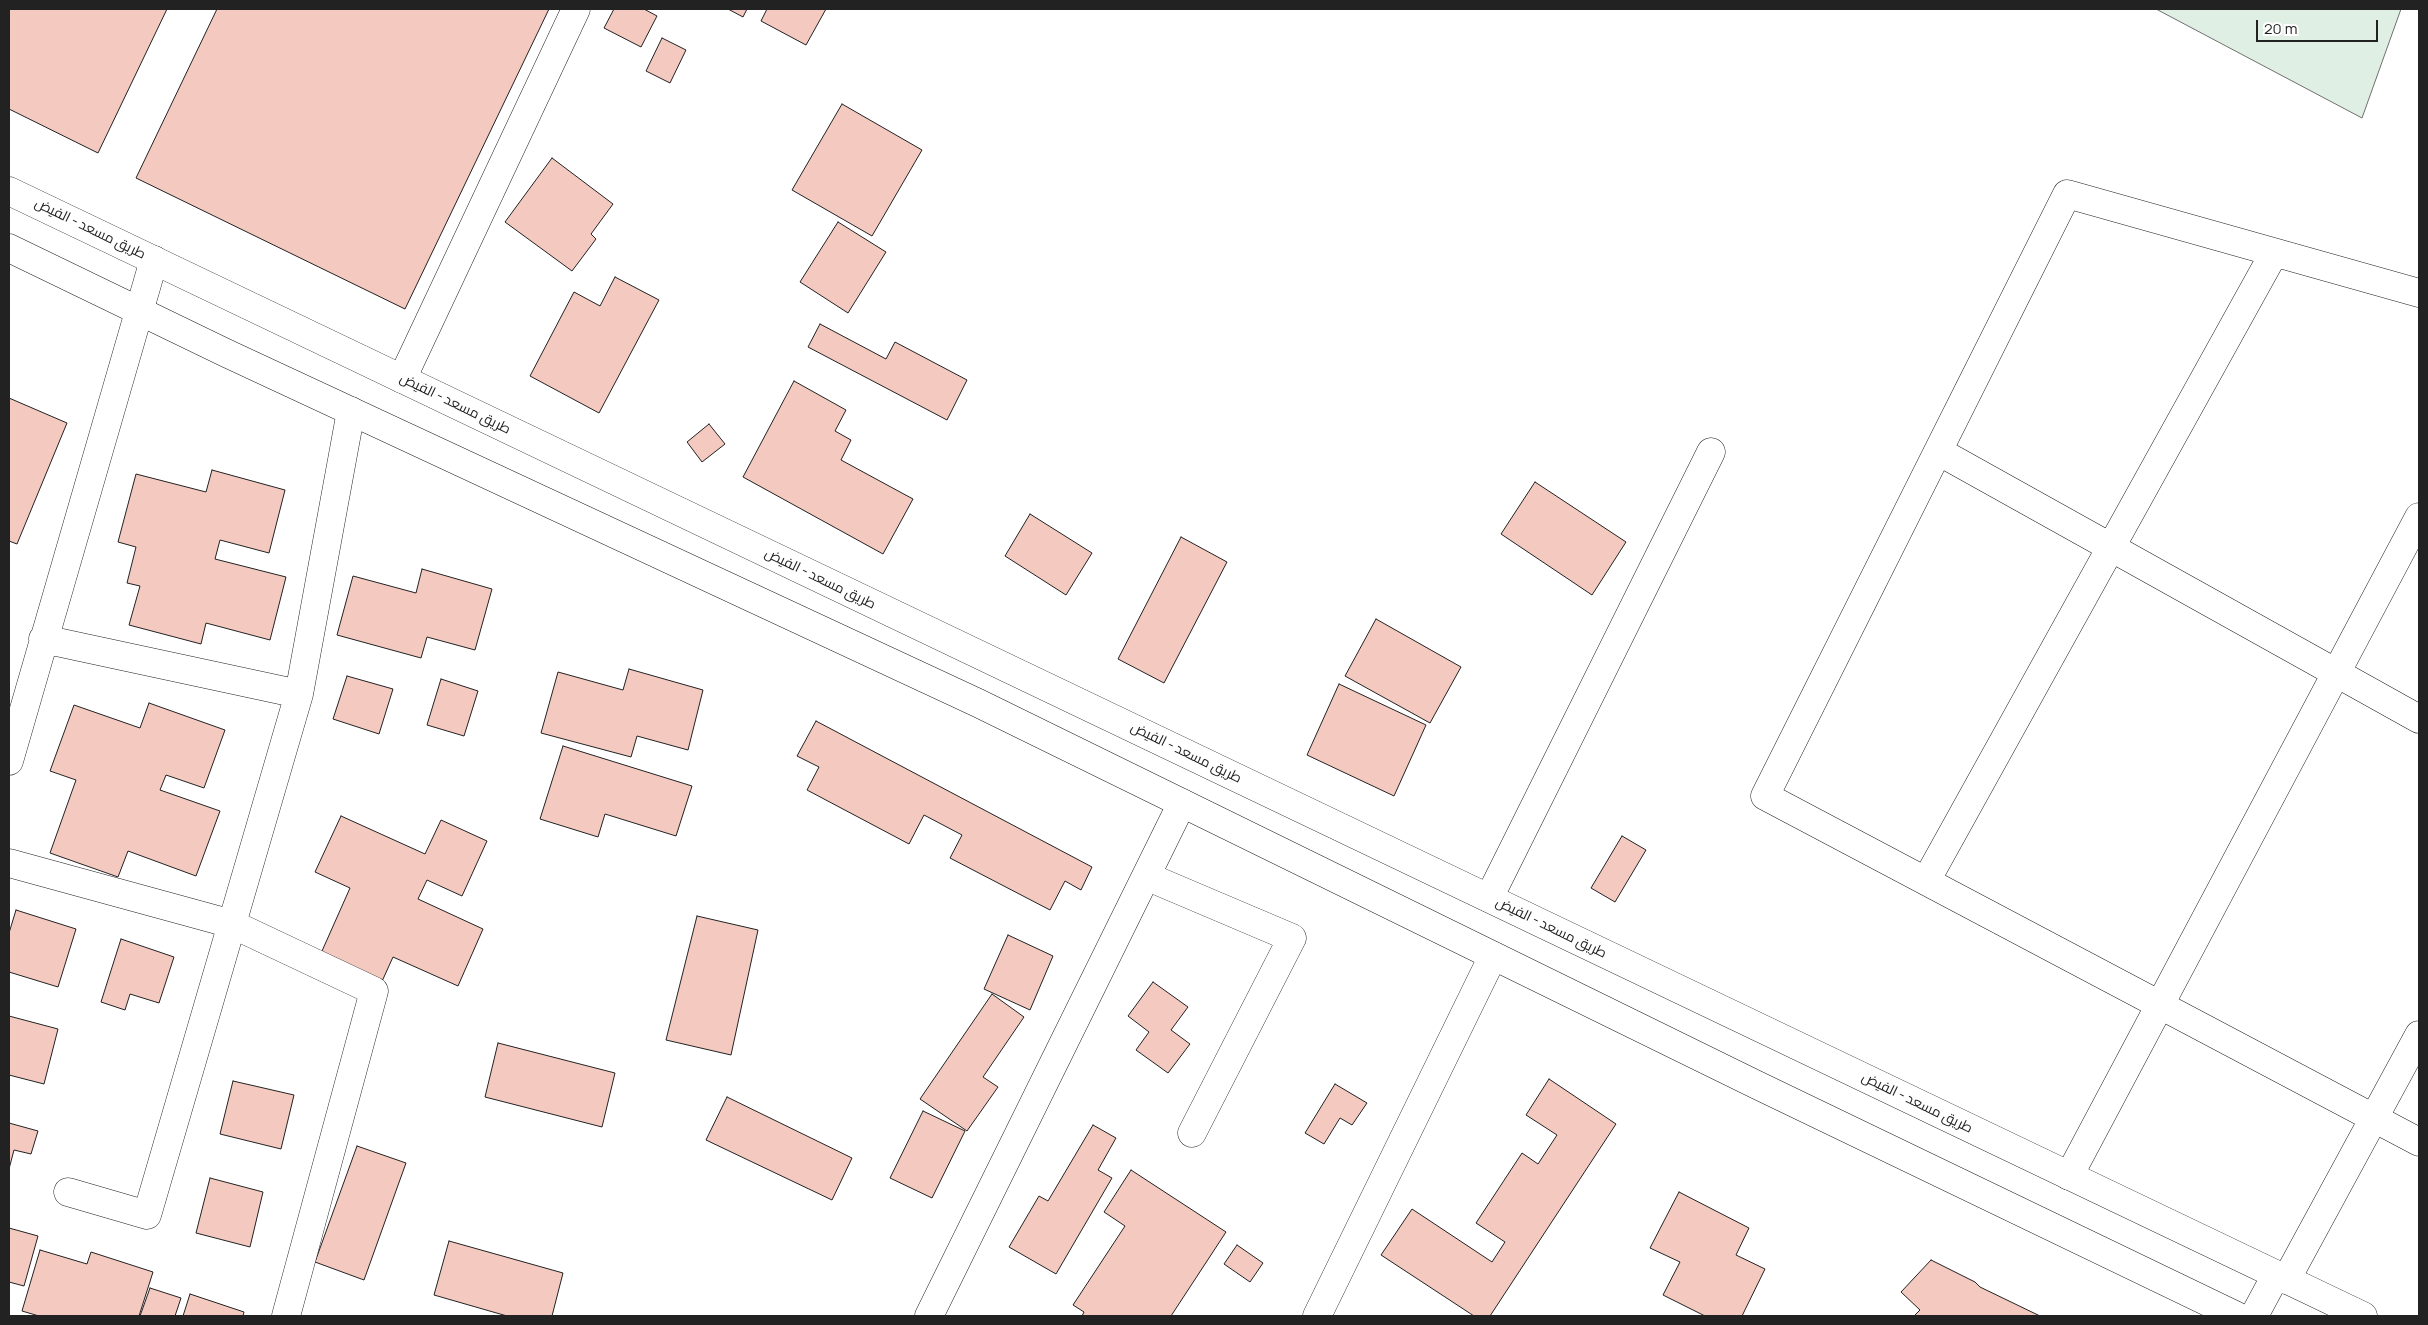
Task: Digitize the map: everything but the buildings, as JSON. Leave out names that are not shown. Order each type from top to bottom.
[{"type":"street","points":[[402,379],[576,9]]},
{"type":"street","name":"طريق مسعد - الفيض","points":[[9,191],[2363,1316]]},
{"type":"street","points":[[2419,293],[2067,194],[1765,796],[2419,1142]]},
{"type":"street","points":[[9,248],[351,411],[978,702],[1493,956],[2237,1316]]},
{"type":"street","points":[[1926,881],[2274,253]]},
{"type":"street","points":[[9,761],[154,260]]},
{"type":"street","points":[[68,1192],[147,1216],[300,694],[351,411]]},
{"type":"street","points":[[1938,451],[2419,719]]},
{"type":"street","points":[[1488,898],[1711,452]]},
{"type":"street","points":[[2068,1176],[2419,518]]},
{"type":"street","points":[[44,639],[300,694]]},
{"type":"street","points":[[929,1316],[1182,803]]},
{"type":"street","points":[[9,863],[232,924],[374,991],[286,1316]]},
{"type":"street","points":[[1146,876],[1292,938],[1192,1133]]},
{"type":"street","points":[[1317,1316],[1493,956]]},
{"type":"street","points":[[2254,1316],[2281,1277],[2374,1118],[2419,1035]]},
{"type":"green space","points":[[2156,9],[2401,9],[2362,118]]}]
